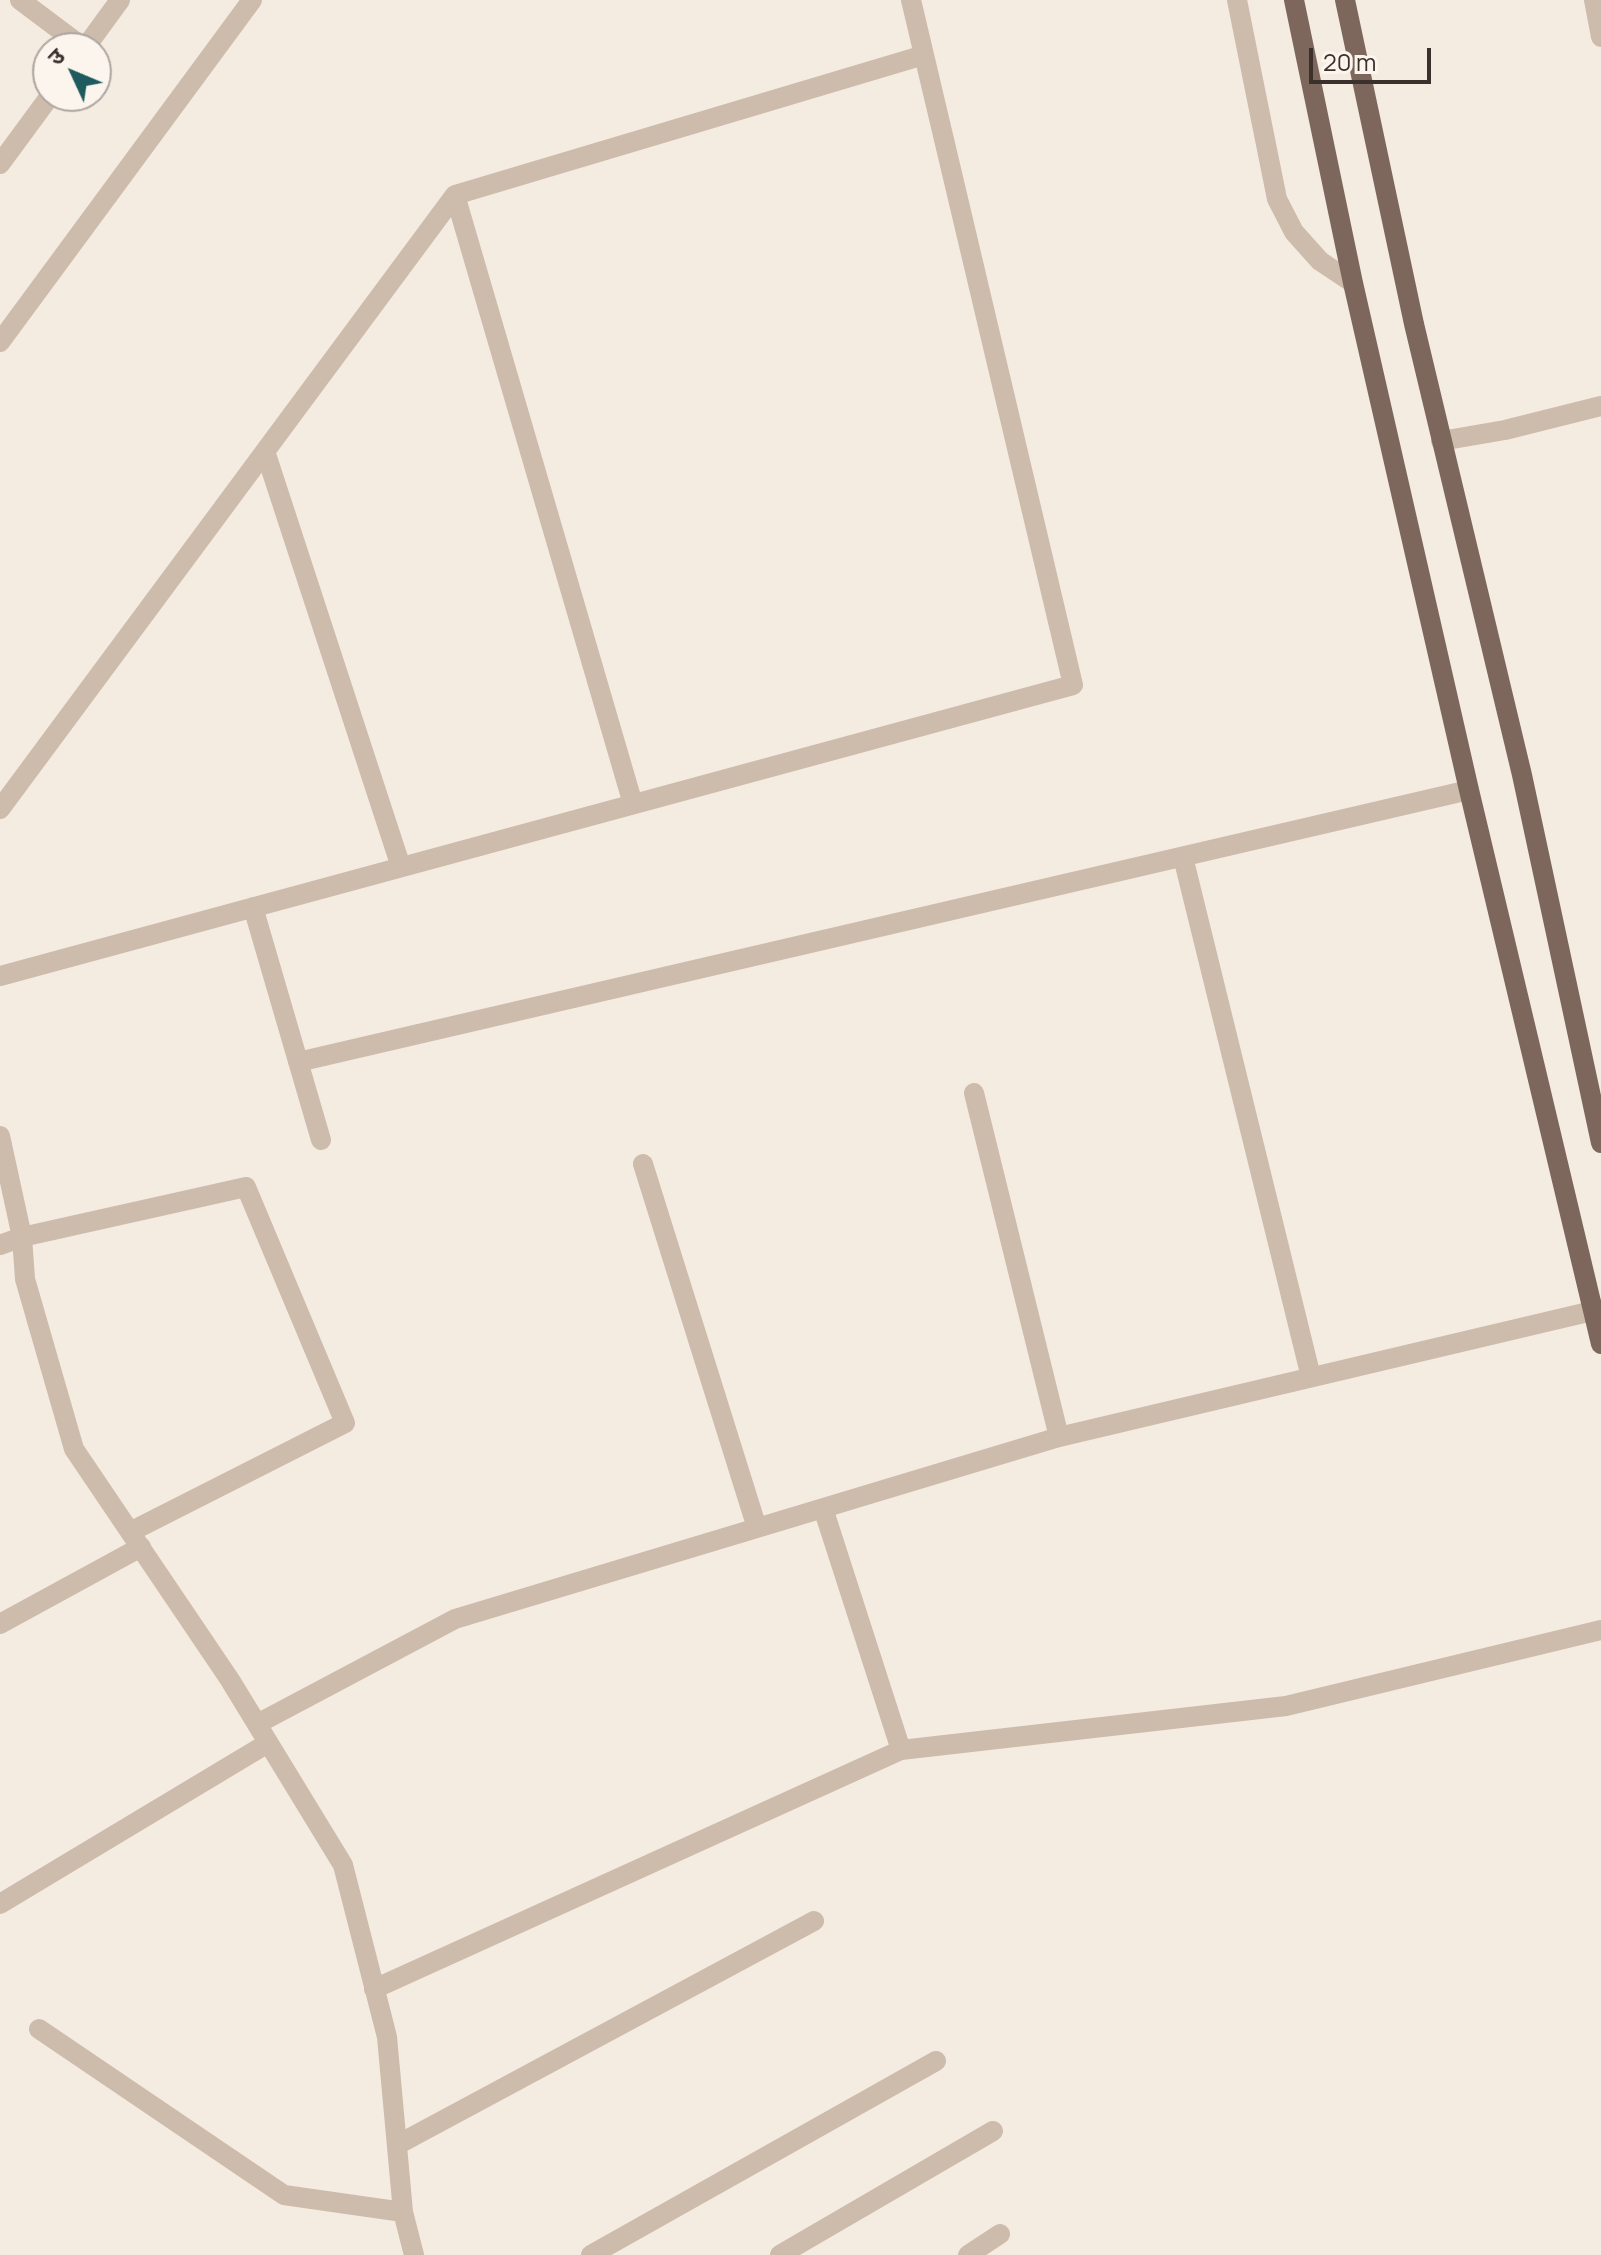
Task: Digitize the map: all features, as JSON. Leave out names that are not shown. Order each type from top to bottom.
[{"type":"main road","points":[[1294,0],[1353,283],[1469,790],[1597,1310],[1601,1344]]},
{"type":"main road","points":[[1345,0],[1441,441],[1522,775],[1601,1143]]},
{"type":"street","points":[[20,0],[63,32]]},
{"type":"street","points":[[96,32],[120,0]]},
{"type":"street","points":[[0,342],[252,0]]},
{"type":"street","points":[[0,976],[1073,685],[911,0]]},
{"type":"street","points":[[1237,0],[1277,199],[1294,232],[1320,261],[1353,283]]},
{"type":"street","points":[[1594,0],[1601,37]]},
{"type":"street","points":[[0,809],[455,195],[924,55]]},
{"type":"street","points":[[0,164],[38,112]]},
{"type":"street","points":[[455,195],[633,804]]},
{"type":"street","points":[[1441,441],[1505,430],[1601,406]]},
{"type":"street","points":[[265,451],[401,867]]},
{"type":"street","points":[[298,1062],[1469,790]]},
{"type":"street","points":[[1183,857],[1311,1377]]},
{"type":"street","points":[[253,907],[321,1140]]},
{"type":"street","points":[[974,1093],[1059,1437]]},
{"type":"street","points":[[0,1136],[22,1237],[25,1279],[74,1449],[257,1724],[343,1865],[387,2037],[403,2212],[414,2255]]},
{"type":"street","points":[[643,1164],[757,1528]]},
{"type":"street","points":[[0,1245],[22,1237],[246,1187],[345,1423],[135,1540],[0,1624]]},
{"type":"street","points":[[257,1724],[455,1619],[1059,1437],[1597,1310]]},
{"type":"street","points":[[823,1508],[901,1750]]},
{"type":"street","points":[[374,1989],[901,1750],[1286,1706],[1601,1630]]},
{"type":"street","points":[[0,1904],[268,1743]]},
{"type":"street","points":[[397,2145],[814,1921]]},
{"type":"street","points":[[39,2029],[284,2195],[403,2212]]},
{"type":"street","points":[[591,2255],[936,2061]]},
{"type":"street","points":[[780,2255],[993,2131]]},
{"type":"street","points":[[968,2255],[1000,2234]]}]
